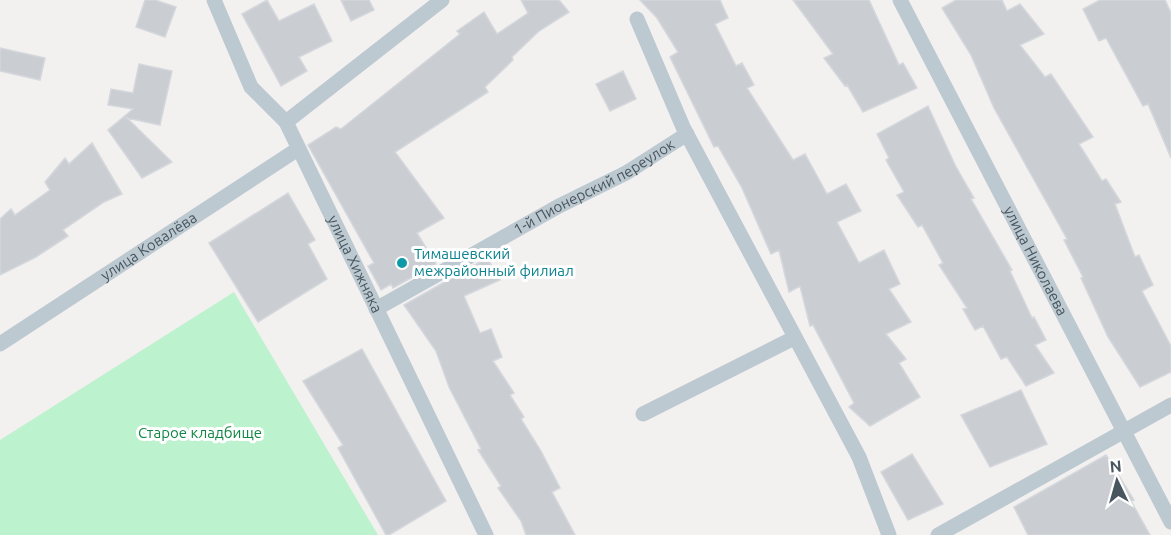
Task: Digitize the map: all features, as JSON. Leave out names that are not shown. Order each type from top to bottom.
[{"type":"street","name":"улица Хижняка","points":[[214,0],[251,87],[286,122],[486,535]]},
{"type":"street","points":[[286,122],[442,0]]},
{"type":"street","name":"улица Николаева","points":[[900,0],[1171,522]]},
{"type":"street","name":"1-й Пионерский переулок","points":[[637,19],[687,134],[859,457],[889,535]]},
{"type":"street","name":"1-й Пионерский переулок","points":[[376,309],[559,206],[626,173],[687,134]]},
{"type":"street","name":"улица Ковалёва","points":[[0,344],[298,149]]},
{"type":"street","points":[[643,414],[794,338]]},
{"type":"street","points":[[938,535],[1171,405]]},
{"type":"green space","name":"Старое кладбище","points":[[234,292],[378,535],[0,535],[0,440]]},
{"type":"building","points":[[145,0],[155,0],[176,7],[165,37],[136,27]]},
{"type":"building","points":[[267,0],[279,21],[314,4],[332,41],[299,57],[307,71],[281,86],[242,14]]},
{"type":"building","points":[[341,0],[369,0],[374,10],[351,21]]},
{"type":"building","points":[[521,0],[559,0],[569,12],[539,31],[512,57],[513,60],[485,87],[488,92],[395,152],[444,218],[417,233],[436,264],[393,288],[391,284],[381,290],[368,266],[374,263],[308,145],[336,127],[341,129],[460,34],[457,31],[484,12],[497,34],[528,13]]},
{"type":"building","points":[[640,0],[720,0],[728,18],[715,24],[736,66],[742,63],[754,85],[747,88],[793,160],[805,154],[827,194],[846,184],[861,211],[837,222],[859,263],[884,250],[900,284],[889,289],[911,322],[886,334],[906,359],[899,363],[920,397],[870,426],[849,407],[854,403],[813,325],[810,326],[800,286],[789,292],[779,250],[771,254],[742,188],[718,146],[714,147],[670,57],[678,52],[657,18]]},
{"type":"building","points":[[793,0],[869,0],[899,65],[903,63],[917,88],[863,112],[847,85],[845,86],[824,58],[833,54]]},
{"type":"building","points":[[956,0],[1002,0],[1007,11],[1020,4],[1044,34],[1020,45],[1045,77],[1051,74],[1093,137],[1079,144],[1102,181],[1106,179],[1121,202],[1115,204],[1135,257],[1139,255],[1153,285],[1142,291],[1171,346],[1171,372],[1140,387],[1108,337],[1081,278],[1083,277],[1064,240],[1067,239],[994,108],[971,55],[942,8]]},
{"type":"building","points":[[1100,0],[1165,0],[1171,13],[1171,158],[1148,104],[1143,106],[1106,38],[1099,41],[1083,9]]},
{"type":"building","points":[[0,48],[45,58],[40,80],[0,71]]},
{"type":"building","points":[[139,64],[172,71],[160,125],[127,118],[172,162],[142,178],[108,130],[133,109],[108,105],[111,89],[133,93]]},
{"type":"building","points":[[623,71],[636,99],[610,111],[596,84]]},
{"type":"building","points":[[928,106],[956,167],[974,198],[971,199],[1012,270],[1010,271],[1032,318],[1034,317],[1046,340],[1035,345],[1054,373],[1026,386],[1007,357],[1001,359],[983,326],[975,330],[963,309],[967,308],[939,265],[943,263],[922,225],[918,227],[897,195],[904,192],[886,160],[889,158],[877,134]]},
{"type":"building","points":[[92,143],[122,194],[104,202],[63,230],[68,236],[36,257],[0,275],[0,219],[11,209],[15,215],[50,190],[45,182],[65,158],[69,164]]},
{"type":"building","points":[[288,193],[315,240],[308,244],[327,279],[258,322],[209,243]]},
{"type":"building","points":[[487,258],[500,280],[464,296],[480,333],[491,329],[502,357],[493,361],[514,393],[510,395],[524,417],[521,419],[560,488],[552,492],[575,535],[526,535],[521,521],[498,488],[501,486],[478,450],[481,449],[449,387],[436,351],[404,305]]},
{"type":"building","points":[[362,349],[446,501],[389,535],[386,535],[338,448],[343,445],[303,381]]},
{"type":"building","points":[[1021,390],[1047,444],[990,467],[961,415]]},
{"type":"building","points":[[912,454],[943,504],[908,520],[881,472]]},
{"type":"building","points":[[1106,455],[1134,500],[1131,501],[1150,535],[1028,535],[1014,507]]},
{"type":"place","name":"Тимашевский межрайонный филиал","points":[[402,263]]}]
